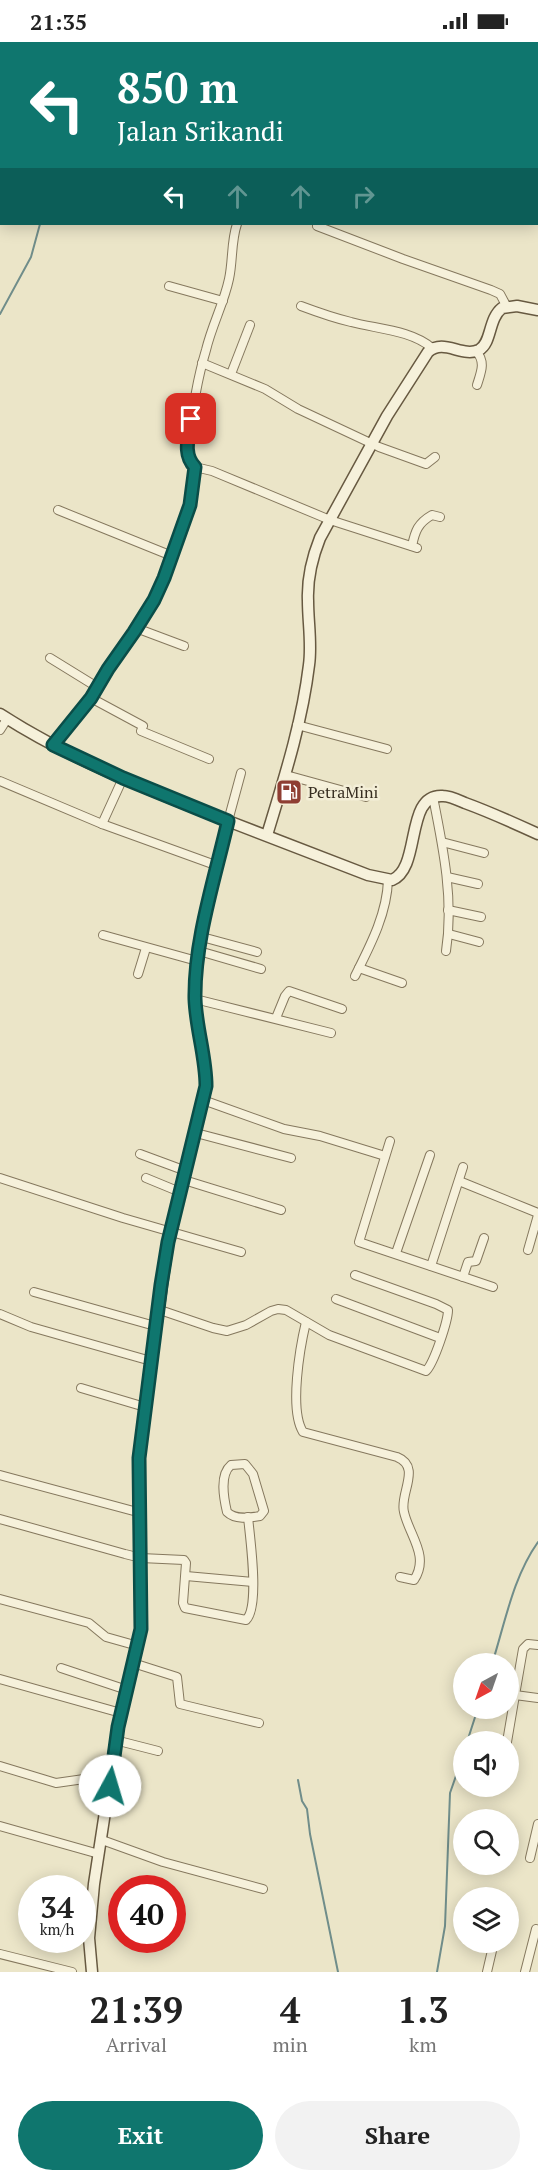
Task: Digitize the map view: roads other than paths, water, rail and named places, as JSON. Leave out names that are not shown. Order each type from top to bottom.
[{"type":"street","points":[[237,225],[230,278],[213,326],[195,391],[187,450],[189,460],[195,467],[212,471],[286,503],[414,547],[416,528],[422,521],[432,515],[440,517]]},
{"type":"street","points":[[317,226],[491,290],[500,294],[507,307]]},
{"type":"street","points":[[169,286],[223,301]]},
{"type":"street","points":[[301,306],[350,322],[421,339],[432,348]]},
{"type":"street","points":[[267,835],[286,775],[310,662],[308,597],[310,571],[320,537],[411,376],[432,348],[441,346],[470,352],[476,351],[487,341],[493,319],[498,311],[507,307],[538,310]]},
{"type":"street","points":[[231,374],[250,325]]},
{"type":"street","points":[[476,351],[482,358],[483,367],[477,385]]},
{"type":"street","points":[[202,363],[265,389],[298,409],[372,444],[423,464],[429,463],[435,457]]},
{"type":"street","points":[[53,745],[91,698],[159,588],[190,505],[195,467]]},
{"type":"street","points":[[58,510],[172,556]]},
{"type":"street","points":[[136,628],[184,646]]},
{"type":"street","points":[[50,658],[97,687]]},
{"type":"street","points":[[91,698],[143,726],[141,730],[209,759]]},
{"type":"street","points":[[0,730],[4,716],[53,745],[123,778],[368,875],[388,880],[395,879],[402,873],[409,856],[417,818],[424,804],[433,797],[447,796],[490,812],[538,834]]},
{"type":"street","points":[[297,725],[387,749]]},
{"type":"street","points":[[92,1972],[89,1938],[90,1912],[115,1740],[138,1646],[142,1617],[139,1458],[155,1326],[171,1232],[196,1133],[206,1080],[195,999],[198,956],[241,773]]},
{"type":"street","points":[[286,775],[366,797]]},
{"type":"street","points":[[102,824],[123,778]]},
{"type":"street","points":[[0,781],[102,824],[218,866]]},
{"type":"street","points":[[433,797],[447,877],[449,934],[446,951]]},
{"type":"street","points":[[442,842],[484,853]]},
{"type":"street","points":[[447,877],[478,884]]},
{"type":"street","points":[[388,880],[386,900],[379,922],[357,972],[402,983]]},
{"type":"street","points":[[448,910],[481,917]]},
{"type":"street","points":[[449,934],[479,942]]},
{"type":"street","points":[[103,935],[146,948],[261,969]]},
{"type":"street","points":[[202,937],[257,952]]},
{"type":"street","points":[[138,974],[146,948]]},
{"type":"street","points":[[276,1018],[289,991],[342,1009]]},
{"type":"street","points":[[195,999],[331,1033]]},
{"type":"street","points":[[203,1100],[284,1130],[320,1136],[385,1156]]},
{"type":"street","points":[[196,1133],[291,1158]]},
{"type":"street","points":[[390,1141],[359,1242],[492,1287]]},
{"type":"street","points":[[140,1154],[183,1181]]},
{"type":"street","points":[[396,1253],[430,1155]]},
{"type":"street","points":[[431,1266],[464,1167]]},
{"type":"street","points":[[0,1178],[123,1218],[241,1252]]},
{"type":"street","points":[[146,1178],[183,1181],[281,1210]]},
{"type":"street","points":[[459,1181],[538,1213],[528,1250]]},
{"type":"street","points":[[463,1277],[468,1262],[476,1262],[484,1238]]},
{"type":"street","points":[[158,1309],[220,1330],[234,1329],[278,1309],[298,1315],[329,1335],[426,1371],[430,1367],[448,1310],[355,1275]]},
{"type":"street","points":[[34,1292],[155,1326]]},
{"type":"street","points":[[336,1299],[440,1338]]},
{"type":"street","points":[[0,1314],[31,1327],[151,1361]]},
{"type":"street","points":[[306,1322],[296,1390],[298,1423],[303,1432],[404,1459],[407,1464],[409,1474],[403,1511],[417,1541],[419,1568],[414,1580],[400,1577]]},
{"type":"street","points":[[81,1388],[145,1407]]},
{"type":"street","points":[[245,1464],[253,1474],[264,1511],[260,1516],[248,1517],[232,1517],[226,1512],[225,1473],[231,1465],[245,1464]]},
{"type":"street","points":[[0,1474],[141,1513]]},
{"type":"street","points":[[0,1519],[141,1558],[184,1560],[186,1563],[183,1602],[185,1608],[246,1620],[250,1616],[252,1606],[253,1581],[248,1517]]},
{"type":"street","points":[[186,1576],[253,1581]]},
{"type":"street","points":[[0,1599],[89,1623],[106,1636],[138,1646]]},
{"type":"street","points":[[519,1672],[523,1649],[528,1644],[538,1645]]},
{"type":"street","points":[[133,1663],[177,1677],[180,1704],[259,1723]]},
{"type":"street","points":[[61,1668],[127,1690]]},
{"type":"street","points":[[0,1680],[120,1713]]},
{"type":"street","points":[[519,1696],[538,1698]]},
{"type":"street","points":[[115,1740],[158,1751]]},
{"type":"street","points":[[0,1766],[56,1783],[84,1779],[110,1786]]},
{"type":"street","points":[[530,1858],[538,1824]]},
{"type":"street","points":[[0,1826],[99,1854]]},
{"type":"street","points":[[102,1840],[160,1861],[263,1889]]},
{"type":"street","points":[[525,1972],[536,1929]]},
{"type":"street","points":[[486,1972],[491,1953]]},
{"type":"street","points":[[0,1954],[72,1972]]},
{"type":"waterway","points":[[0,314],[31,257],[40,225]]},
{"type":"waterway","points":[[495,1653],[516,1585],[538,1542]]},
{"type":"waterway","points":[[471,1731],[474,1719]]},
{"type":"waterway","points":[[298,1780],[302,1801],[307,1809],[338,1972]]},
{"type":"waterway","points":[[437,1972],[445,1926],[450,1793],[453,1784]]},
{"type":"place","name":"PetraMini","points":[[289,792]]}]
